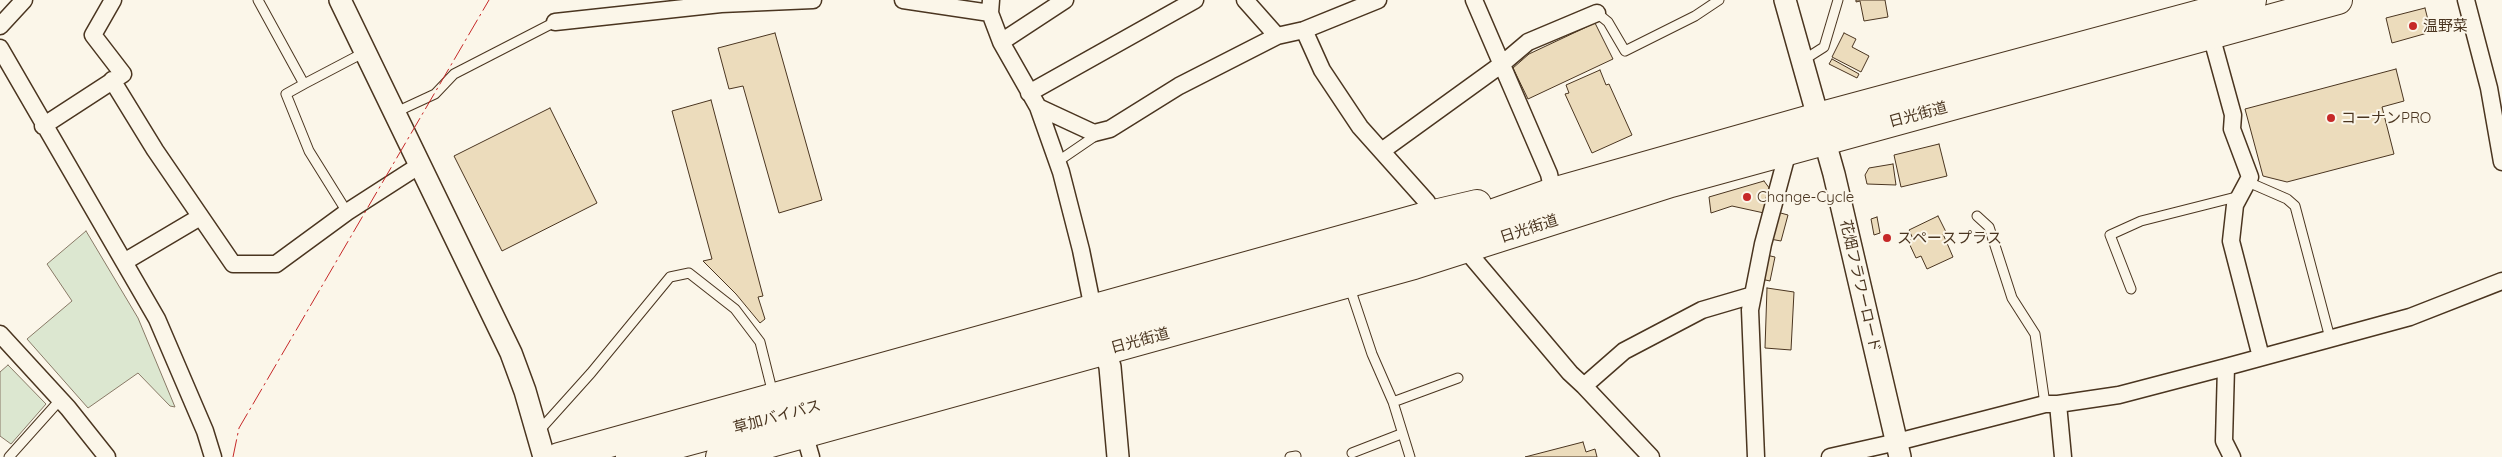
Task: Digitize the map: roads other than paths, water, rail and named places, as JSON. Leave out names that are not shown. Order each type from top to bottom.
[{"type":"highway","name":"日光街道","points":[[720,457],[808,445],[1105,350],[1349,284],[1466,250],[1672,183],[1788,150],[1821,129],[2252,0]]},
{"type":"highway","name":"日光街道","points":[[924,377],[1399,247],[1553,192],[2211,35],[2338,0]]},
{"type":"highway","points":[[559,457],[1430,215],[1553,192]]},
{"type":"highway","name":"草加バイパス","points":[[630,457],[924,377]]},
{"type":"street","points":[[0,26],[24,0]]},
{"type":"street","points":[[44,126],[123,74],[93,35],[113,0]]},
{"type":"street","points":[[340,0],[511,353],[522,381],[544,457]]},
{"type":"street","points":[[555,22],[721,4],[813,0]]},
{"type":"street","points":[[903,0],[991,7],[1001,42],[1034,100],[1058,162],[1081,250],[1093,309]]},
{"type":"street","points":[[1001,42],[1065,0]]},
{"type":"street","points":[[1034,100],[1195,0]]},
{"type":"street","points":[[1245,0],[1278,36]]},
{"type":"street","points":[[1034,100],[1094,133],[1104,131],[1128,120],[1179,86],[1278,36],[1304,30],[1378,0]]},
{"type":"street","points":[[1474,0],[1549,174],[1553,192]]},
{"type":"street","name":"花畑フラワーロード","points":[[1785,0],[1821,129],[1899,450]]},
{"type":"street","points":[[2466,0],[2489,88],[2502,162]]},
{"type":"street","points":[[1383,150],[1502,64],[1528,42],[1597,13]]},
{"type":"street","points":[[1304,30],[1315,56],[1336,92],[1360,127],[1383,150],[1427,202],[1430,215]]},
{"type":"street","points":[[2211,35],[2232,115],[2232,129],[2250,177],[2235,205],[2231,242],[2262,357]]},
{"type":"street","points":[[0,48],[157,319],[205,432],[213,457]]},
{"type":"street","points":[[112,80],[200,217],[233,264],[276,264],[347,212],[420,165]]},
{"type":"street","points":[[1756,457],[1750,310],[1764,242],[1788,150]]},
{"type":"street","points":[[124,262],[200,217]]},
{"type":"street","points":[[1466,250],[1570,373],[1651,457]]},
{"type":"street","points":[[1830,457],[1899,450],[2051,404],[2119,395],[2226,368],[2410,317],[2502,281]]},
{"type":"street","points":[[1584,386],[1624,351],[1702,310],[1753,294]]},
{"type":"street","points":[[3,345],[60,400],[107,457]]},
{"type":"street","points":[[1105,350],[1110,367],[1118,457]]},
{"type":"street","points":[[2226,368],[2224,441],[2232,457]]},
{"type":"street","points":[[2051,404],[2063,457]]},
{"type":"lane","points":[[258,0],[304,84]]},
{"type":"lane","points":[[1597,13],[1608,22],[1625,51],[1695,16],[1719,0]]},
{"type":"lane","points":[[1802,61],[1824,46],[1838,0]]},
{"type":"lane","points":[[394,113],[435,94],[454,74],[555,22]]},
{"type":"lane","points":[[347,212],[309,151],[286,94],[365,52]]},
{"type":"lane","points":[[1058,162],[1104,131]]},
{"type":"lane","points":[[2131,289],[2110,235],[2141,221],[2244,189],[2287,199],[2295,206],[2330,338]]},
{"type":"lane","points":[[1977,216],[1989,227],[2012,298],[2035,334],[2051,404]]},
{"type":"lane","points":[[538,432],[670,277],[689,273],[735,309],[760,342],[774,397]]},
{"type":"lane","points":[[1349,284],[1372,354],[1393,402],[1401,434],[1410,457]]},
{"type":"lane","points":[[1393,402],[1458,378]]},
{"type":"lane","points":[[9,457],[60,400]]},
{"type":"lane","points":[[1352,453],[1401,434]]},
{"type":"place","name":"温野菜","points":[[2413,26]]},
{"type":"place","name":"コーナンPRO","points":[[2331,118]]},
{"type":"place","name":"Change-Cycle","points":[[1747,197]]},
{"type":"place","name":"スペースプラス","points":[[1887,238]]}]
